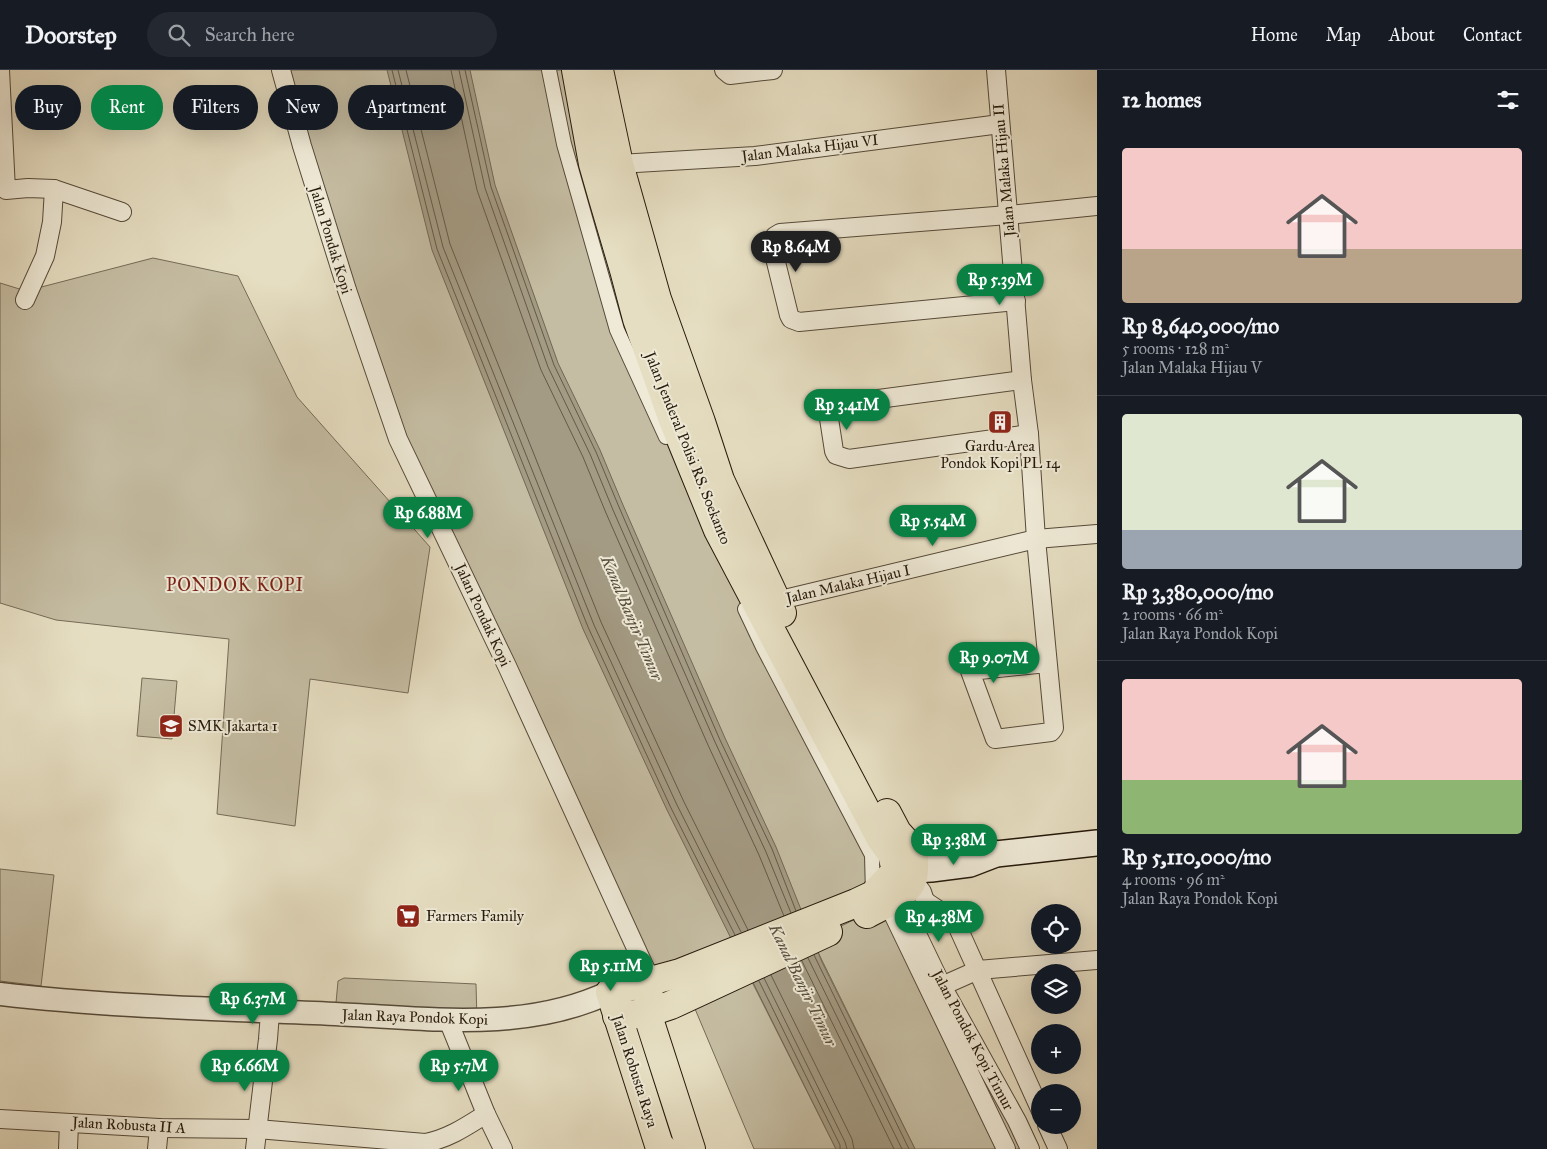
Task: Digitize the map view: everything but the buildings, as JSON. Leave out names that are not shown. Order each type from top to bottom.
[{"type":"main road","name":"Jalan Jenderal Polisi RS. Soekanto","points":[[576,70],[606,164]]},
{"type":"main road","name":"Jalan Jenderal Polisi RS. Soekanto","points":[[599,70],[606,164],[624,270],[637,319],[689,426],[720,480],[776,601],[897,832],[909,871]]},
{"type":"main road","name":"Jalan Jenderal Polisi RS. Soekanto","points":[[689,426],[718,530],[881,840],[909,871]]},
{"type":"main road","points":[[909,871],[967,844],[996,854],[1097,842]]},
{"type":"main road","name":"Jalan Raya Pondok Kopi","points":[[605,1003],[647,1013],[685,985],[864,904],[888,903],[904,891],[909,871]]},
{"type":"main road","name":"Jalan Raya Pondok Kopi","points":[[605,1003],[651,981],[685,985]]},
{"type":"main road","name":"Jalan Robusta Raya","points":[[651,981],[647,1013],[691,1149]]},
{"type":"main road","name":"Jalan Robusta Raya","points":[[605,1003],[659,1145],[663,1149]]},
{"type":"street","points":[[0,70],[3,190],[28,188],[54,189],[122,212]]},
{"type":"street","name":"Jalan Pondak Kopi","points":[[281,70],[302,146],[347,290],[398,438],[507,666],[651,981]]},
{"type":"street","points":[[548,70],[564,144],[617,330],[762,647],[872,855],[864,904]]},
{"type":"street","points":[[724,70],[730,75],[773,70]]},
{"type":"street","name":"Jalan Malaka Hijau II","points":[[996,70],[1054,728],[1053,731],[995,739],[970,671],[1047,663]]},
{"type":"street","name":"Jalan Malaka Hijau VI","points":[[606,164],[755,156],[1000,124]]},
{"type":"street","points":[[25,300],[44,256],[52,222],[54,189]]},
{"type":"street","points":[[1016,301],[798,322],[789,315],[774,250],[775,236],[780,233],[1097,206]]},
{"type":"street","points":[[1022,380],[833,405],[830,406],[828,412],[834,451],[836,455],[849,459],[1029,434]]},
{"type":"street","name":"Jalan Malaka Hijau I","points":[[776,601],[1036,539],[1097,534]]},
{"type":"street","name":"Jalan Pondok Kopi Timur","points":[[909,871],[955,921],[1031,1089]]},
{"type":"street","name":"Jalan Pondok Kopi Timur","points":[[909,871],[917,934],[942,986],[1017,1121],[1030,1149]]},
{"type":"street","points":[[893,914],[1006,1149]]},
{"type":"street","points":[[942,986],[978,970],[1097,960]]},
{"type":"street","name":"Jalan Raya Pondok Kopi","points":[[0,994],[90,1003],[448,1020],[516,1018],[605,1003]]},
{"type":"street","points":[[255,1149],[270,1013]]},
{"type":"street","points":[[448,1020],[486,1114],[503,1149]]},
{"type":"street","name":"Jalan Robusta II A","points":[[0,1119],[159,1128],[257,1129],[426,1143],[438,1141],[451,1135],[486,1114]]},
{"type":"street","points":[[68,1149],[69,1123]]},
{"type":"street","points":[[157,1149],[159,1128]]},
{"type":"street","points":[[1051,1134],[1058,1149]]},
{"type":"shaded area","points":[[281,70],[576,70],[678,430],[896,871],[651,981],[422,487],[301,130],[338,130],[338,85],[286,85]]},
{"type":"shaded area","points":[[153,258],[238,276],[297,397],[430,547],[408,693],[310,679],[295,826],[217,814],[229,639],[56,620],[0,603],[0,283],[26,291]]},
{"type":"shaded area","points":[[142,678],[177,681],[172,739],[137,736]]},
{"type":"shaded area","points":[[0,869],[54,875],[41,986],[0,981]]},
{"type":"shaded area","points":[[922,892],[917,935],[1031,1149],[915,1149],[812,940],[864,915]]},
{"type":"shaded area","points":[[745,968],[836,1149],[754,1149],[690,997]]},
{"type":"shaded area","points":[[344,978],[476,984],[477,1020],[335,1014],[338,981]]},
{"type":"water","name":"Kanal Banjir Timur","points":[[387,70],[470,70],[495,185],[558,363],[600,450],[725,738],[776,847],[822,962],[915,1149],[836,1149],[667,810],[583,629],[432,250],[402,130],[464,130],[464,85],[391,85]]},
{"type":"place","name":"Gardu Area Pondok Kopi PL 14","points":[[1000,422]]},
{"type":"place","name":"SMK Jakarta 1","points":[[171,726]]},
{"type":"place","name":"Farmers Family","points":[[408,916]]},
{"type":"district","name":"PONDOK KOPI","points":[[235,585]]}]
